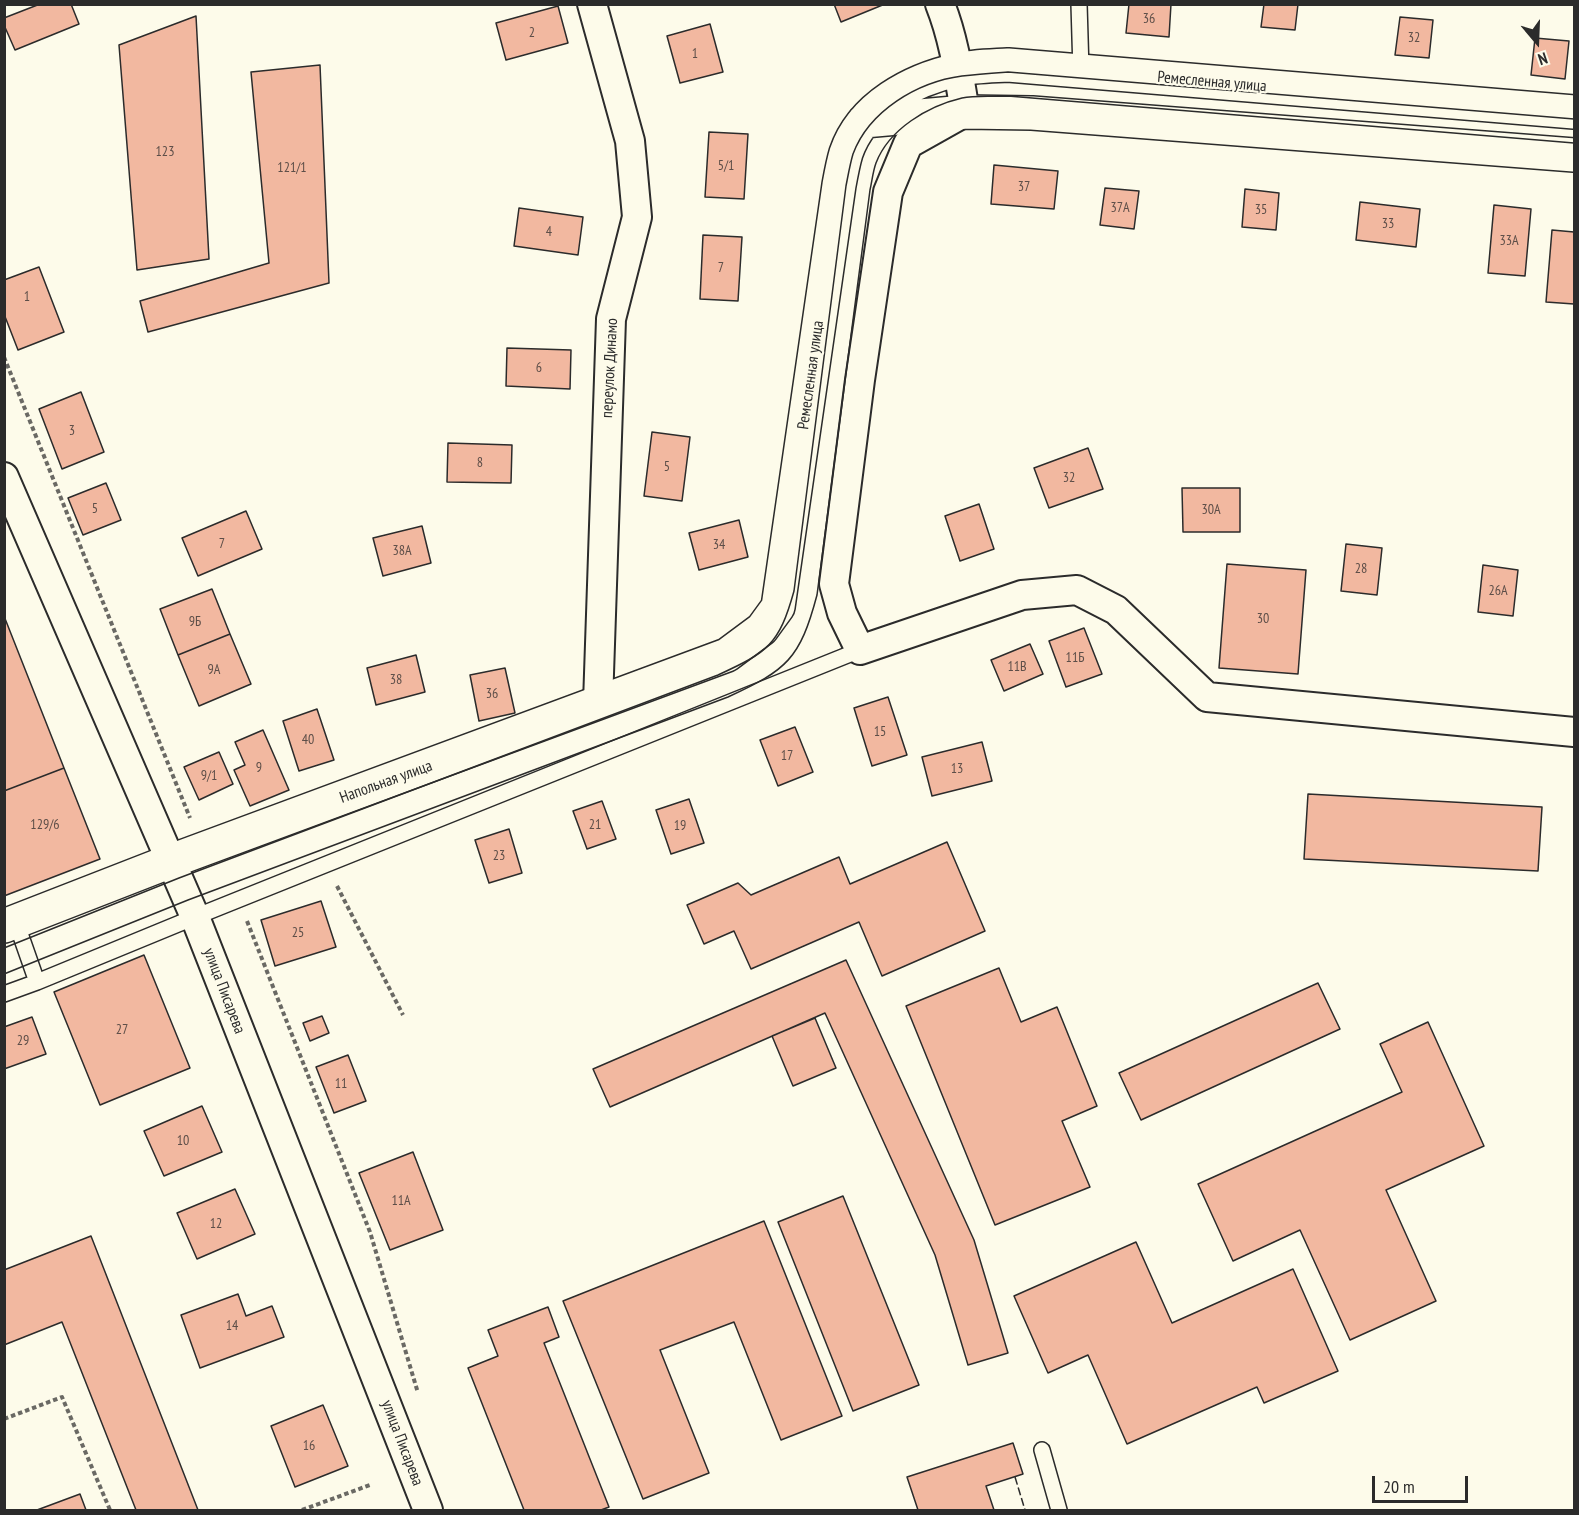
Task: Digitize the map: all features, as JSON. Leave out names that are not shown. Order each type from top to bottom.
[{"type":"street","name":"переулок Динамо","points":[[592,4],[630,141],[637,217],[611,319],[598,704]]},
{"type":"street","points":[[940,4],[948,23],[965,112]]},
{"type":"street","name":"Ремесленная улица","points":[[762,629],[778,607],[839,185],[846,152],[864,121],[889,98],[922,80],[958,69],[1008,65],[1575,112]]},
{"type":"street","points":[[965,112],[908,144],[888,192],[860,380],[834,584],[842,613],[860,650],[1022,595],[1077,590],[1116,610],[1207,697],[1575,732]]},
{"type":"street","points":[[864,121],[965,112],[1032,113],[1575,155]]},
{"type":"street","name":"улица Писарева","points":[[4,477],[195,917],[428,1510]]},
{"type":"street","name":"Напольная улица","points":[[10,924],[171,861],[728,655],[762,629]]},
{"type":"lane","points":[[1079,4],[1081,71]]},
{"type":"lane","points":[[4,994],[860,650]]},
{"type":"lane","points":[[10,924],[37,982]]},
{"type":"lane","points":[[1042,1450],[1059,1510]]},
{"type":"path","points":[[4,357],[191,819]]},
{"type":"path","points":[[336,885],[403,1015]]},
{"type":"path","points":[[246,920],[370,1232],[419,1396]]},
{"type":"path","points":[[4,1419],[62,1397],[110,1510]]},
{"type":"path","points":[[302,1510],[370,1485]]},
{"type":"building","points":[[40,4],[71,4],[79,24],[15,50],[4,25],[4,18]]},
{"type":"building","points":[[834,4],[885,4],[841,22]]},
{"type":"building","points":[[1129,4],[1171,4],[1169,37],[1126,33]]},
{"type":"building","points":[[1264,4],[1298,4],[1295,30],[1261,27]]},
{"type":"building","points":[[558,6],[568,43],[506,60],[496,23]]},
{"type":"building","points":[[196,16],[209,259],[137,270],[119,45]]},
{"type":"building","points":[[1400,17],[1433,20],[1429,58],[1395,55]]},
{"type":"building","points":[[710,24],[723,72],[680,83],[667,36]]},
{"type":"building","points":[[1535,38],[1569,41],[1565,79],[1531,75]]},
{"type":"building","points":[[320,65],[329,283],[148,332],[140,301],[269,263],[251,72]]},
{"type":"building","points":[[709,132],[748,134],[744,199],[705,197]]},
{"type":"building","points":[[994,165],[1058,171],[1054,209],[991,204]]},
{"type":"building","points":[[1105,188],[1139,191],[1134,229],[1100,225]]},
{"type":"building","points":[[1245,189],[1279,193],[1276,230],[1242,227]]},
{"type":"building","points":[[1360,202],[1420,209],[1416,247],[1356,240]]},
{"type":"building","points":[[1494,205],[1531,209],[1525,276],[1488,273]]},
{"type":"building","points":[[519,208],[583,217],[578,255],[514,246]]},
{"type":"building","points":[[1552,230],[1574,232],[1574,304],[1546,302]]},
{"type":"building","points":[[703,235],[742,237],[738,301],[700,299]]},
{"type":"building","points":[[39,267],[64,332],[18,350],[4,314],[4,280]]},
{"type":"building","points":[[507,348],[571,350],[570,389],[506,386]]},
{"type":"building","points":[[81,392],[104,452],[62,469],[39,409]]},
{"type":"building","points":[[652,432],[690,437],[682,501],[644,496]]},
{"type":"building","points":[[448,443],[512,445],[511,483],[447,482]]},
{"type":"building","points":[[1088,448],[1103,489],[1049,508],[1034,468]]},
{"type":"building","points":[[106,483],[121,520],[83,535],[68,498]]},
{"type":"building","points":[[1182,488],[1240,488],[1240,532],[1183,532]]},
{"type":"building","points":[[979,504],[994,549],[960,561],[945,516]]},
{"type":"building","points":[[246,511],[262,549],[198,576],[182,538]]},
{"type":"building","points":[[739,520],[748,557],[699,570],[689,533]]},
{"type":"building","points":[[422,526],[431,563],[383,576],[373,538]]},
{"type":"building","points":[[1346,544],[1382,548],[1377,595],[1341,591]]},
{"type":"building","points":[[1227,564],[1306,570],[1298,674],[1219,668]]},
{"type":"building","points":[[1483,565],[1518,570],[1513,616],[1478,612]]},
{"type":"building","points":[[212,589],[230,634],[178,655],[160,609]]},
{"type":"building","points":[[4,616],[64,768],[4,791]]},
{"type":"building","points":[[1084,628],[1102,674],[1066,687],[1049,641]]},
{"type":"building","points":[[230,634],[251,684],[199,706],[178,655]]},
{"type":"building","points":[[1030,644],[1043,674],[1004,691],[991,660]]},
{"type":"building","points":[[416,655],[425,692],[376,705],[367,668]]},
{"type":"building","points":[[505,668],[515,713],[479,721],[470,675]]},
{"type":"building","points":[[888,697],[907,755],[872,766],[854,708]]},
{"type":"building","points":[[317,709],[334,760],[299,771],[283,721]]},
{"type":"building","points":[[795,727],[813,772],[778,786],[760,740]]},
{"type":"building","points":[[263,730],[289,790],[250,806],[234,770],[245,765],[235,742]]},
{"type":"building","points":[[982,742],[992,781],[932,796],[922,757]]},
{"type":"building","points":[[219,752],[233,784],[199,800],[184,767]]},
{"type":"building","points":[[64,768],[100,859],[4,896],[4,791]]},
{"type":"building","points":[[1308,794],[1542,807],[1538,871],[1304,859]]},
{"type":"building","points":[[689,799],[704,843],[671,854],[656,810]]},
{"type":"building","points":[[602,801],[616,839],[587,849],[573,811]]},
{"type":"building","points":[[509,829],[522,873],[489,883],[475,840]]},
{"type":"building","points":[[947,842],[985,931],[882,976],[859,922],[751,969],[734,931],[704,944],[687,905],[738,883],[751,895],[839,857],[850,884]]},
{"type":"building","points":[[321,901],[336,947],[275,966],[261,920]]},
{"type":"building","points":[[144,955],[190,1068],[100,1105],[54,992]]},
{"type":"building","points":[[846,960],[974,1240],[1008,1353],[968,1365],[935,1255],[825,1013],[610,1107],[593,1069]]},
{"type":"building","points":[[999,968],[1021,1022],[1057,1007],[1097,1106],[1062,1121],[1090,1187],[995,1225],[906,1006]]},
{"type":"building","points":[[1318,983],[1340,1029],[1141,1120],[1119,1073]]},
{"type":"building","points":[[322,1016],[329,1033],[310,1041],[303,1023]]},
{"type":"building","points":[[32,1017],[46,1054],[4,1069],[4,1027]]},
{"type":"building","points":[[815,1018],[836,1068],[793,1086],[772,1036]]},
{"type":"building","points":[[1428,1022],[1484,1146],[1386,1190],[1436,1301],[1350,1340],[1300,1230],[1233,1261],[1198,1184],[1402,1092],[1380,1044]]},
{"type":"building","points":[[348,1055],[366,1101],[334,1113],[316,1067]]},
{"type":"building","points":[[202,1106],[222,1152],[164,1176],[144,1131]]},
{"type":"building","points":[[413,1152],[443,1230],[390,1250],[359,1173]]},
{"type":"building","points":[[235,1189],[255,1234],[197,1259],[177,1213]]},
{"type":"building","points":[[843,1196],[919,1385],[853,1411],[778,1222]]},
{"type":"building","points":[[764,1221],[842,1416],[781,1440],[734,1322],[660,1350],[709,1473],[643,1499],[563,1301]]},
{"type":"building","points":[[91,1236],[198,1510],[136,1510],[62,1322],[4,1345],[4,1270]]},
{"type":"building","points":[[1136,1242],[1172,1323],[1293,1269],[1338,1371],[1264,1403],[1257,1387],[1127,1444],[1088,1355],[1048,1373],[1014,1296]]},
{"type":"building","points":[[238,1294],[246,1316],[272,1306],[284,1337],[200,1368],[181,1315]]},
{"type":"building","points":[[548,1307],[559,1337],[544,1343],[609,1507],[601,1510],[524,1510],[468,1368],[498,1356],[488,1330]]},
{"type":"building","points":[[323,1405],[348,1466],[295,1487],[271,1426]]},
{"type":"building","points":[[1013,1443],[1023,1474],[986,1486],[994,1510],[918,1510],[907,1477]]},
{"type":"building","points":[[80,1494],[86,1510],[37,1510]]},
{"type":"tram line","points":[[4,948],[179,878],[718,675],[749,660],[769,645],[783,624],[794,591],[846,186],[853,154],[870,125],[883,112],[912,92],[945,79],[1008,72],[1574,119]]},
{"type":"tram line","points":[[4,974],[188,900],[728,697],[778,670],[797,648],[811,617],[817,595],[874,169],[890,140],[923,113],[962,98],[1008,96],[1574,143]]},
{"type":"fence","points":[[1015,1477],[1025,1510]]}]
